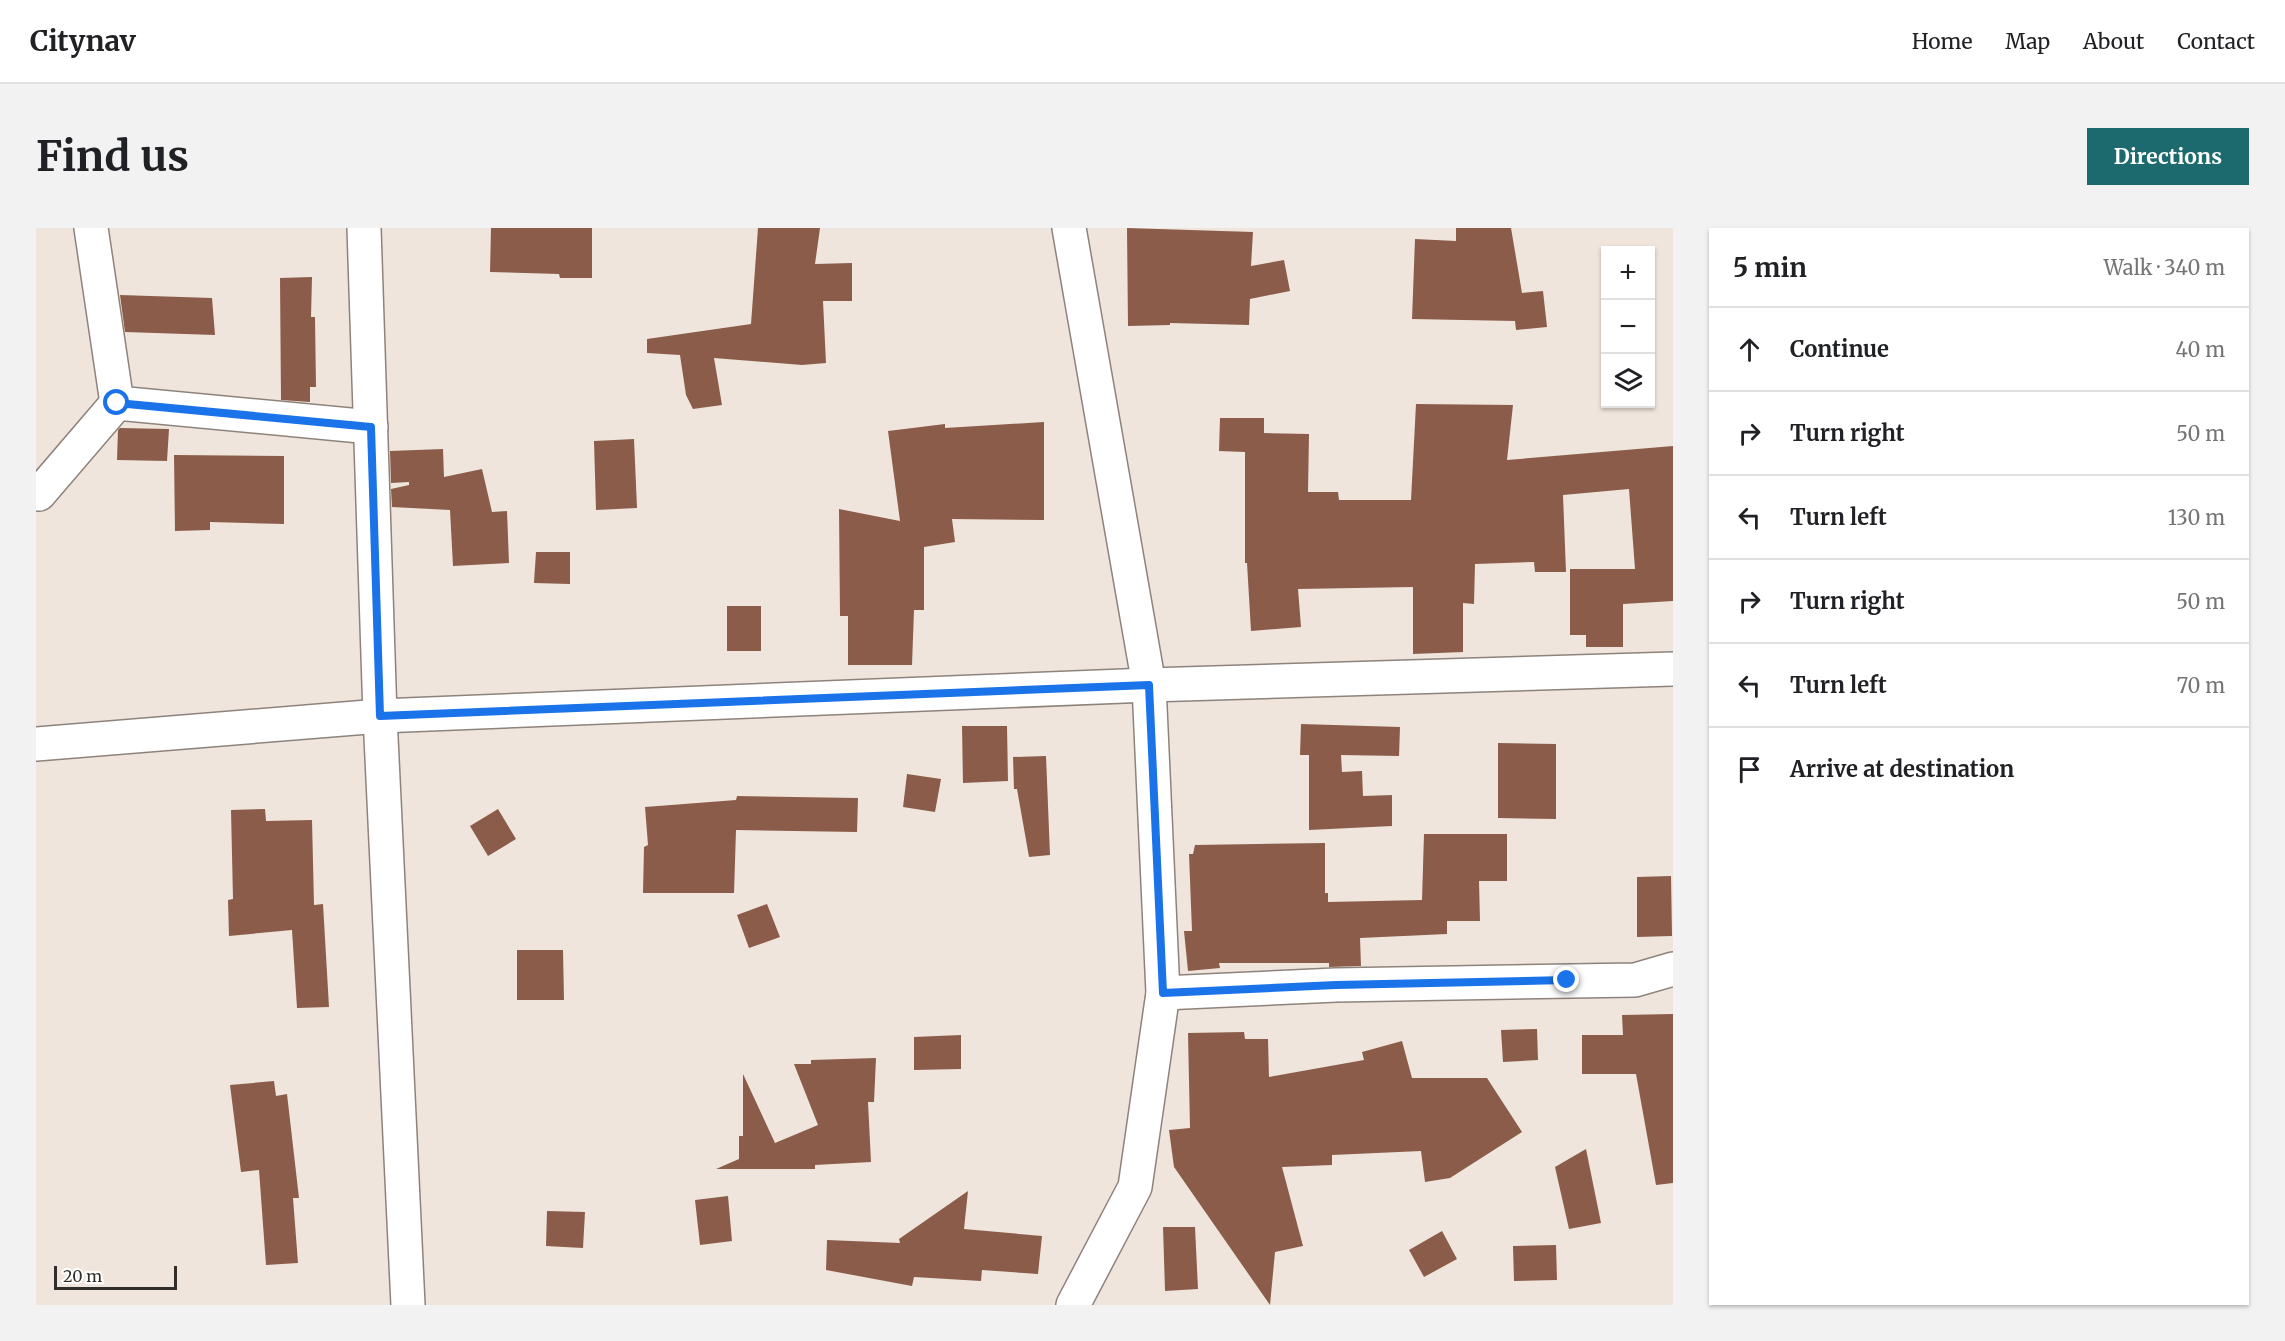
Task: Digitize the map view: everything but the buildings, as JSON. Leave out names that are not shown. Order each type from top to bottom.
[{"type":"street","points":[[36,493],[39,494],[117,403],[91,228]]},
{"type":"street","points":[[364,228],[380,716],[408,1305]]},
{"type":"street","points":[[1069,228],[1149,685],[1163,993],[1135,1187],[1073,1305]]},
{"type":"street","points":[[117,403],[371,427]]},
{"type":"street","points":[[36,744],[380,716],[1149,685],[1673,669]]},
{"type":"street","points":[[1163,993],[1336,985],[1635,980],[1673,969]]},
{"type":"route","points":[[117,403],[371,427],[380,716],[1149,685],[1163,993],[1336,985],[1567,980]]}]
